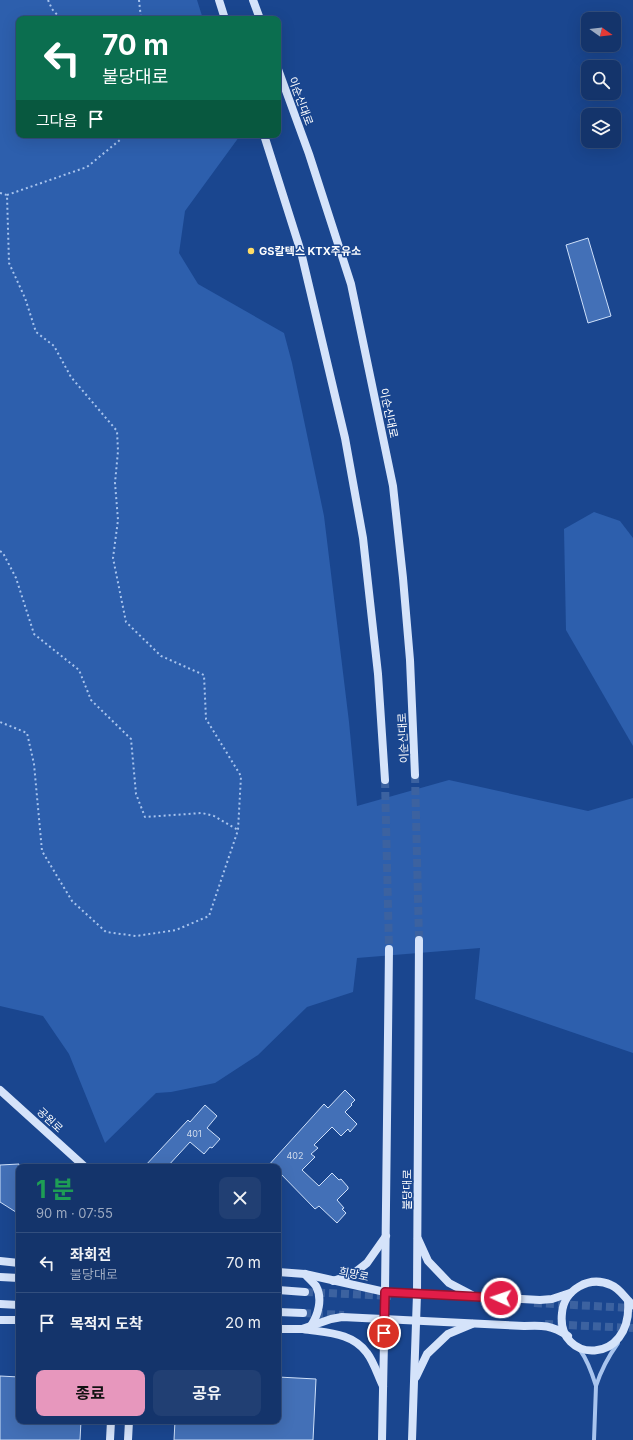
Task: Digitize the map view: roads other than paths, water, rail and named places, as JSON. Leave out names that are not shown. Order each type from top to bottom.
[{"type":"main road","points":[[219,0],[224,16]]},
{"type":"main road","points":[[253,0],[259,16]]},
{"type":"main road","name":"이순신대로","points":[[281,77],[309,154],[351,284],[390,471],[403,578],[410,660],[416,775]]},
{"type":"main road","name":"이순신대로","points":[[265,138],[301,252],[345,438],[363,538],[378,674],[385,780]]},
{"type":"main road","name":"불당대로","points":[[412,1440],[417,1294],[419,940]]},
{"type":"main road","name":"불당대로","points":[[382,1440],[385,1319],[389,949]]},
{"type":"main road","name":"공원로","points":[[0,1090],[82,1164]]},
{"type":"main road","points":[[334,1281],[353,1274],[367,1263],[386,1236]]},
{"type":"main road","points":[[417,1237],[428,1261],[449,1283],[475,1296]]},
{"type":"main road","points":[[0,1261],[16,1263]]},
{"type":"main road","name":"희망로","points":[[281,1272],[305,1274],[385,1292],[552,1299],[570,1294]]},
{"type":"main road","points":[[305,1274],[316,1287],[318,1294],[319,1308],[311,1326]]},
{"type":"main road","points":[[0,1277],[16,1278]]},
{"type":"main road","points":[[302,1329],[331,1319],[342,1317],[524,1326],[540,1325],[559,1330],[586,1350],[597,1351],[608,1349],[630,1333],[630,1303],[621,1292],[612,1285],[601,1282],[589,1282],[578,1286],[564,1303],[561,1315],[563,1326],[568,1336]]},
{"type":"main road","points":[[281,1290],[305,1292]]},
{"type":"main road","points":[[0,1304],[16,1305]]},
{"type":"main road","points":[[281,1312],[303,1313]]},
{"type":"main road","points":[[0,1320],[16,1320]]},
{"type":"main road","points":[[414,1381],[427,1354],[448,1334],[475,1323]]},
{"type":"main road","points":[[281,1329],[302,1329],[337,1334],[355,1340],[368,1353],[384,1389]]},
{"type":"main road","points":[[110,1440],[111,1424]]},
{"type":"main road","points":[[128,1440],[129,1424]]},
{"type":"street","points":[[594,1440],[596,1386],[601,1370],[618,1343]]},
{"type":"street","points":[[576,1344],[589,1365],[596,1386]]},
{"type":"tunnel","points":[[415,775],[419,940]]},
{"type":"tunnel","points":[[385,780],[389,949]]},
{"type":"tunnel","points":[[305,1292],[391,1296]]},
{"type":"tunnel","points":[[534,1303],[633,1308]]},
{"type":"tunnel","points":[[303,1313],[344,1315]]},
{"type":"tunnel","points":[[545,1324],[633,1328]]},
{"type":"place","name":"GS칼텍스 KTX주유소","points":[[251,251]]}]
